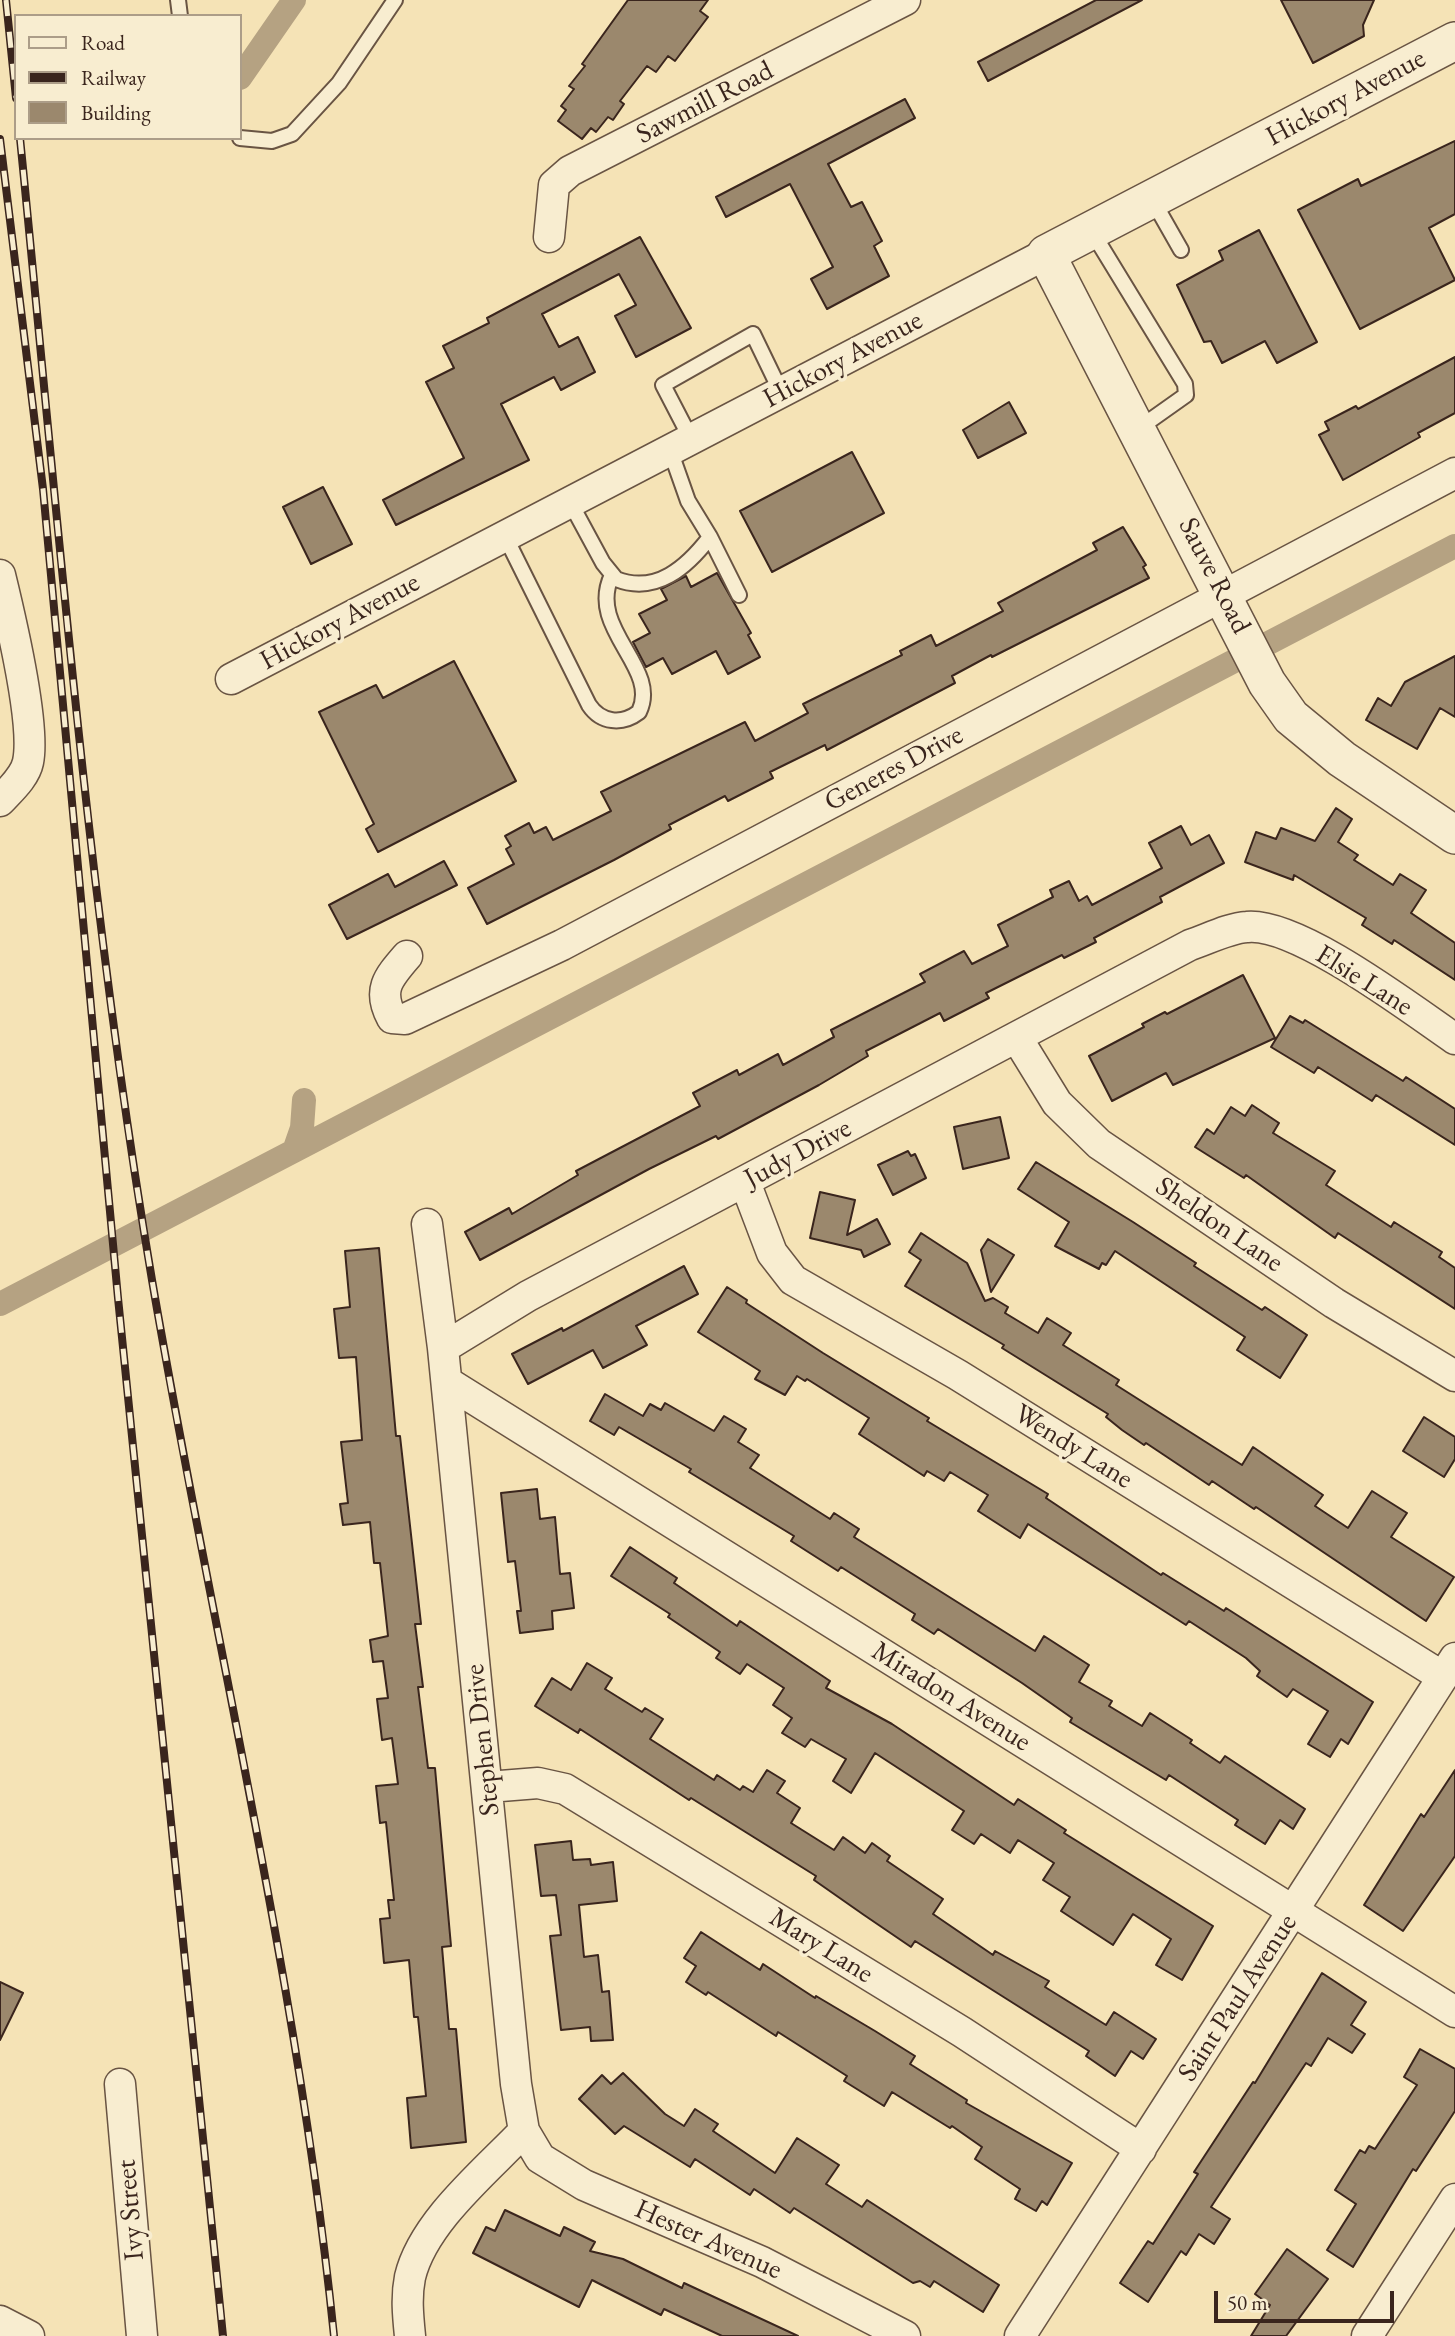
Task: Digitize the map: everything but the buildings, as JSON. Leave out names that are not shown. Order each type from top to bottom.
[{"type":"street","name":"Sawmill Road","points":[[550,237],[554,185],[570,172],[905,0]]},
{"type":"street","name":"Hickory Avenue","points":[[231,679],[1455,41]]},
{"type":"street","name":"Sauve Road","points":[[1046,254],[1267,682],[1291,717],[1342,759],[1455,835]]},
{"type":"street","name":"Generes Drive","points":[[407,956],[387,978],[384,1003],[392,1018],[405,1018],[562,945],[1229,606],[1455,473]]},
{"type":"street","points":[[0,575],[10,613],[28,726],[28,764],[0,801]]},
{"type":"street","name":"Judy Drive","points":[[443,1348],[528,1296],[1190,945],[1248,927],[1271,930]]},
{"type":"street","name":"Elsie Lane","points":[[1271,930],[1276,930],[1353,970],[1455,1039]]},
{"type":"street","name":"Sheldon Lane","points":[[1017,1038],[1057,1103],[1099,1144],[1334,1303],[1455,1376]]},
{"type":"street","name":"Wendy Lane","points":[[745,1182],[772,1254],[793,1279],[1449,1668]]},
{"type":"street","points":[[427,1224],[443,1348]]},
{"type":"street","name":"Stephen Drive","points":[[443,1348],[516,2084],[524,2131]]},
{"type":"street","name":"Miradon Avenue","points":[[447,1382],[1455,2011]]},
{"type":"street","name":"Saint Paul Avenue","points":[[1020,2336],[1449,1668]]},
{"type":"street","name":"Mary Lane","points":[[488,1787],[538,1783],[565,1789],[962,2032],[1140,2149]]},
{"type":"street","name":"Ivy Street","points":[[120,2084],[142,2336]]},
{"type":"street","points":[[410,2336],[408,2292],[419,2252],[434,2228],[524,2131]]},
{"type":"street","name":"Hester Avenue","points":[[524,2131],[540,2158],[584,2185],[762,2262],[905,2336]]},
{"type":"street","points":[[1367,2336],[1455,2199]]},
{"type":"street","points":[[0,2321],[29,2336]]},
{"type":"lane","points":[[242,138],[272,141],[292,134],[339,83],[394,0]]},
{"type":"lane","points":[[1152,199],[1181,250]]},
{"type":"lane","points":[[1091,230],[1185,384],[1186,395],[1138,429]]},
{"type":"lane","points":[[739,595],[688,500],[680,445],[663,386],[753,334],[782,392]]},
{"type":"lane","points":[[570,502],[612,575],[636,585],[654,582],[689,562],[710,537]]},
{"type":"lane","points":[[505,536],[589,705],[603,719],[620,721],[639,712],[644,698],[639,678],[605,607],[605,592],[612,575]]},
{"type":"waterway","points":[[242,75],[294,0]]},
{"type":"waterway","points":[[0,1304],[1455,546]]},
{"type":"waterway","points":[[294,1151],[302,1128],[304,1100]]},
{"type":"railway","points":[[6,0],[14,78]]},
{"type":"railway","points":[[0,139],[43,489],[118,1298],[223,2336]]},
{"type":"railway","points":[[20,140],[76,710],[130,1138],[152,1280],[299,2071],[334,2336]]}]
